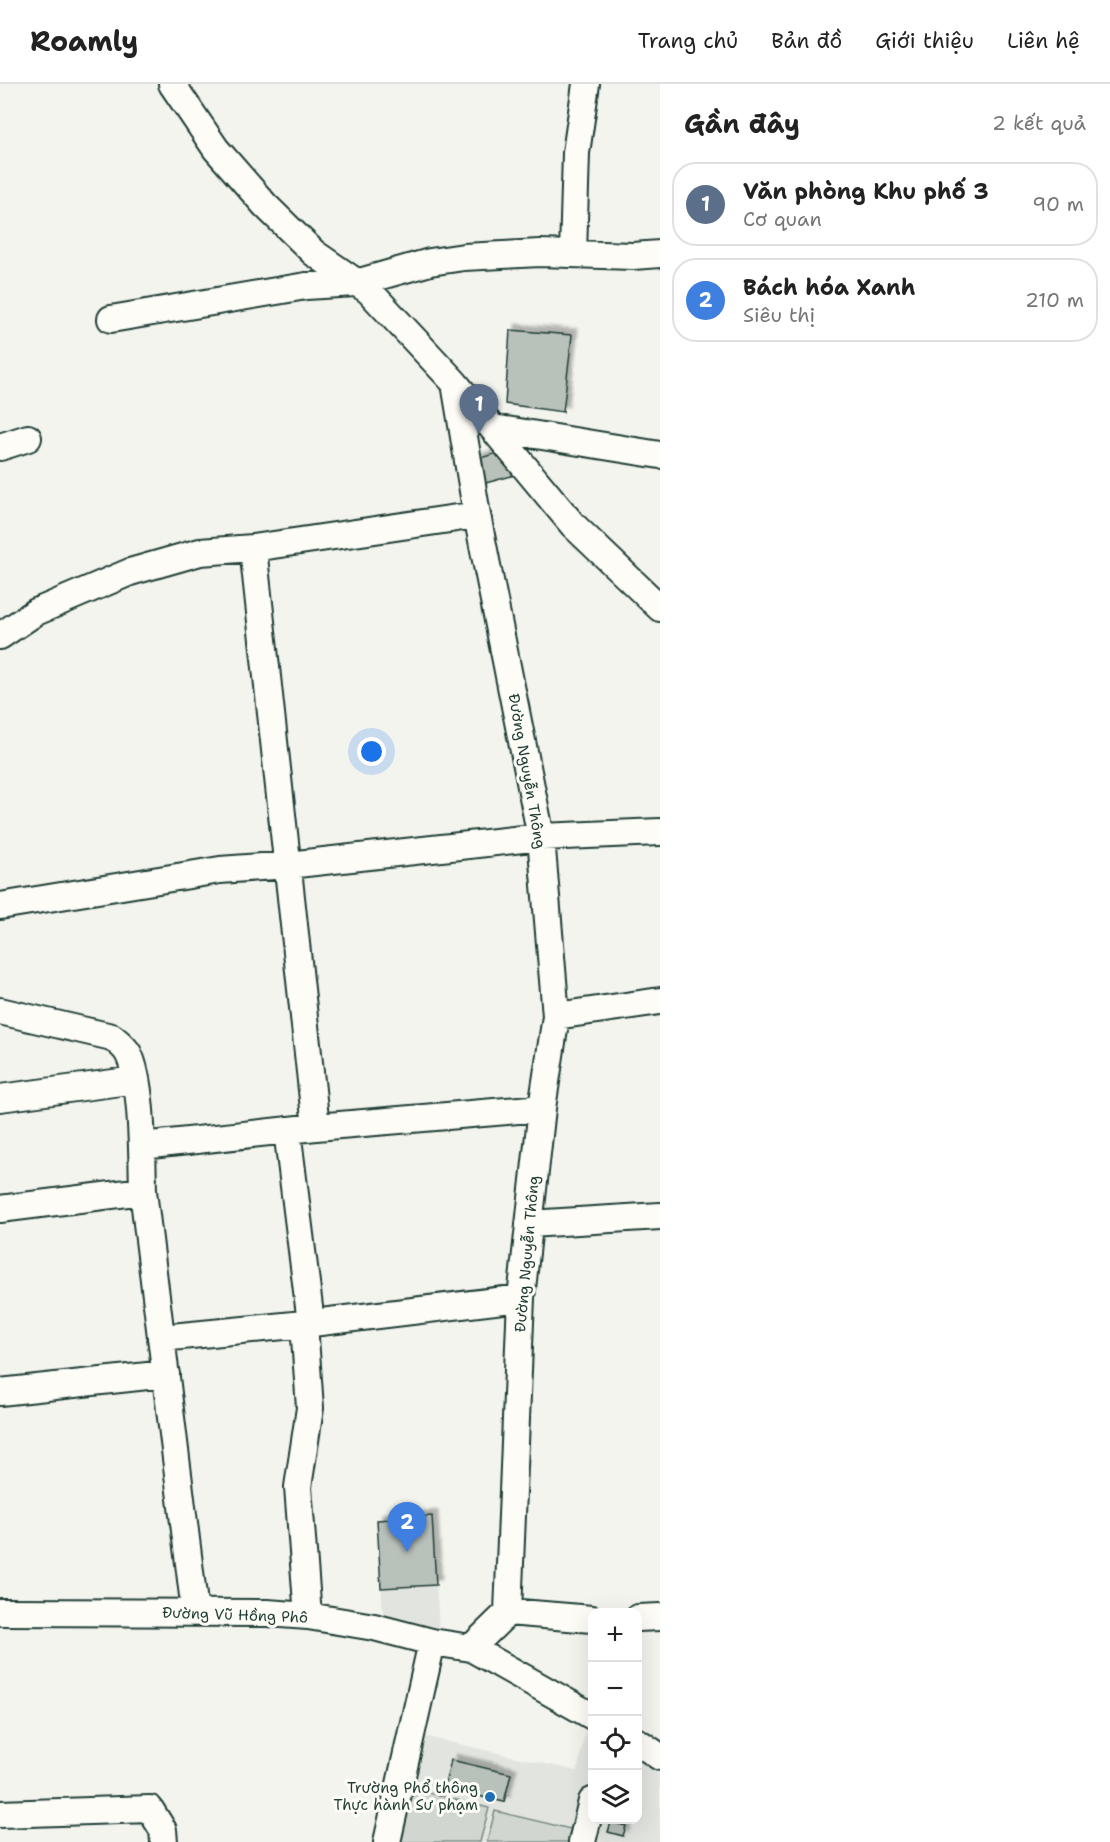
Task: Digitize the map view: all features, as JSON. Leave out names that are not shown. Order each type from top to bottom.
[{"type":"street","points":[[172,84],[216,149],[265,205],[314,253],[369,291],[455,383],[573,525],[660,608]]},
{"type":"street","points":[[573,254],[576,153],[586,84]]},
{"type":"street","points":[[111,319],[306,286],[356,283],[430,262],[464,257],[540,253],[633,256],[660,254]]},
{"type":"street","name":"Đường Nguyễn Thông","points":[[455,383],[477,514],[541,837],[556,1016],[542,1108],[521,1298],[508,1612]]},
{"type":"street","points":[[493,428],[660,455]]},
{"type":"street","points":[[0,447],[28,438]]},
{"type":"street","points":[[0,636],[36,612],[130,572],[201,552],[253,548],[477,514]]},
{"type":"street","points":[[253,548],[316,1127]]},
{"type":"street","points":[[0,906],[220,870],[288,865],[541,837],[660,832]]},
{"type":"street","points":[[556,1016],[660,1001]]},
{"type":"street","points":[[0,1011],[112,1037],[128,1052],[136,1080],[142,1146],[143,1191],[195,1612]]},
{"type":"street","points":[[0,1098],[136,1080]]},
{"type":"street","points":[[142,1146],[316,1127],[542,1108]]},
{"type":"street","points":[[287,1130],[308,1324],[310,1408],[298,1486],[308,1616]]},
{"type":"street","points":[[0,1209],[143,1191]]},
{"type":"street","points":[[529,1224],[660,1216]]},
{"type":"street","points":[[161,1338],[308,1324],[521,1298]]},
{"type":"street","points":[[0,1392],[166,1374]]},
{"type":"street","name":"Đường Vũ Hồng Phô","points":[[0,1612],[195,1612],[308,1616],[374,1627],[432,1642],[471,1648],[588,1714]]},
{"type":"street","points":[[471,1648],[508,1612],[588,1619]]},
{"type":"street","points":[[642,1618],[660,1617]]},
{"type":"street","points":[[387,1842],[432,1642]]},
{"type":"street","points":[[642,1745],[660,1757]]},
{"type":"street","points":[[0,1814],[150,1809],[164,1830],[164,1842]]},
{"type":"street","points":[[582,1842],[588,1817]]},
{"type":"shaded area","points":[[432,1516],[439,1628],[383,1614],[377,1520]]},
{"type":"shaded area","name":"Trường Phổ thông Thực hành Sư phạm","points":[[586,1729],[588,1730],[588,1824],[642,1824],[642,1764],[660,1775],[660,1842],[377,1842],[402,1731],[577,1771]]},
{"type":"shaded area","points":[[409,1788],[489,1808],[480,1842],[396,1842]]},
{"type":"shaded area","points":[[495,1811],[575,1830],[572,1842],[487,1842]]},
{"type":"building","points":[[510,330],[572,335],[563,412],[505,404]]},
{"type":"building","points":[[501,452],[519,474],[482,484],[477,459]]},
{"type":"building","points":[[432,1516],[436,1585],[381,1588],[377,1520]]},
{"type":"building","points":[[451,1760],[511,1774],[504,1802],[444,1788]]},
{"type":"building","points":[[610,1824],[626,1826],[623,1836],[608,1832]]},
{"type":"place","name":"Văn phòng Khu phố 3","points":[[479,434]]},
{"type":"place","name":"Bách hóa Xanh","points":[[407,1552]]},
{"type":"place","name":"Trường Phổ thông Thực hành Sư phạm","points":[[490,1797]]}]
